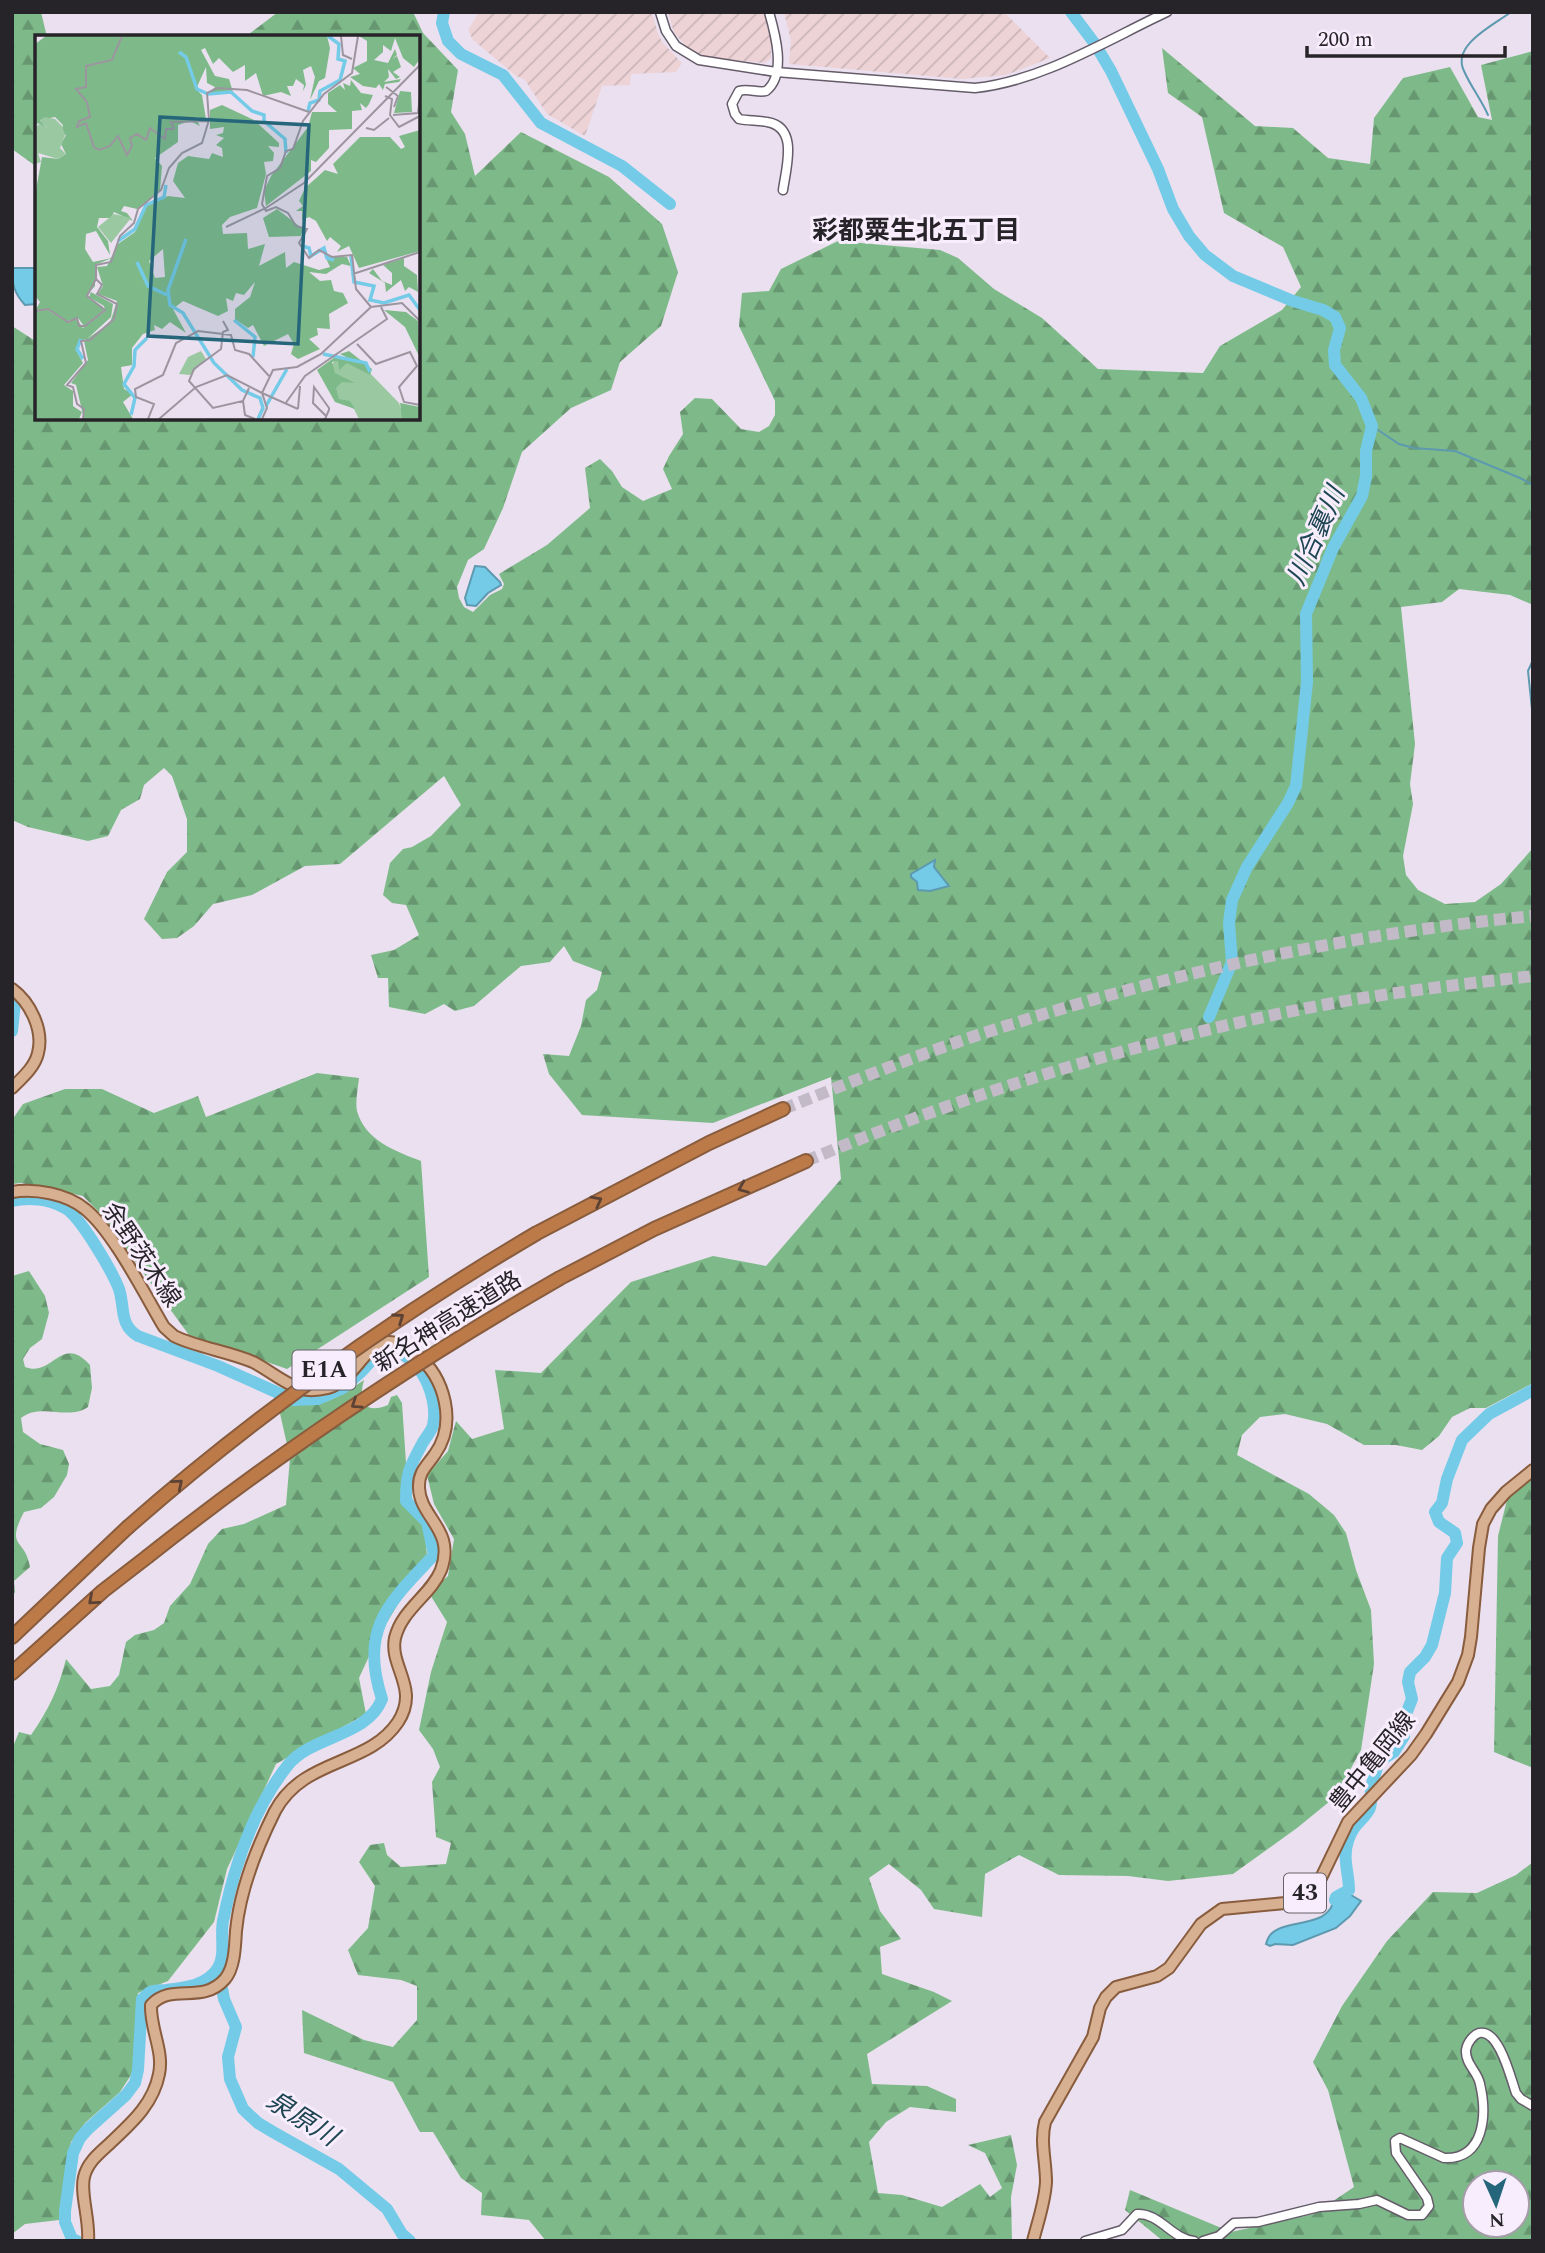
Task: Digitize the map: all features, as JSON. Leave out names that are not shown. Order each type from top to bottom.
[{"type":"highway","name":"新名神高速道路","points":[[12,1637],[127,1528],[216,1452],[420,1304],[537,1233],[709,1143],[783,1109]]},
{"type":"highway","name":"新名神高速道路","points":[[12,1674],[103,1591],[207,1510],[397,1377],[560,1278],[654,1229],[806,1161]]},
{"type":"main road","points":[[12,989],[19,994],[33,1014],[39,1037],[38,1053],[32,1066],[12,1088]]},
{"type":"main road","name":"余野茨木線","points":[[12,1192],[37,1191],[75,1202],[89,1212],[107,1233],[164,1327],[174,1336],[251,1362],[303,1390],[328,1388],[338,1384],[372,1347],[386,1342],[401,1345],[418,1356],[430,1369],[439,1384],[447,1419],[445,1433],[435,1454],[425,1464],[419,1487],[422,1500],[442,1534],[443,1560],[440,1572],[412,1605],[394,1641],[395,1655],[407,1694],[398,1723],[359,1754],[305,1778],[282,1799],[265,1833],[243,1891],[231,1968],[221,1983],[206,1993],[163,1995],[152,2006],[151,2018],[160,2061],[159,2074],[148,2102],[137,2117],[95,2157],[87,2169],[83,2189],[89,2222],[88,2240]]},
{"type":"main road","name":"豊中亀岡線","points":[[1034,2240],[1045,2192],[1042,2134],[1045,2122],[1093,2037],[1100,2008],[1106,1997],[1116,1987],[1157,1976],[1168,1968],[1201,1924],[1222,1909],[1285,1903],[1301,1896],[1321,1878],[1348,1822],[1411,1755],[1458,1682],[1468,1655],[1471,1637],[1483,1524],[1491,1509],[1506,1492],[1533,1470]]},
{"type":"street","points":[[660,12],[671,40],[689,56],[709,62],[776,72],[975,88],[996,86],[1030,76],[1167,12]]},
{"type":"street","points":[[769,12],[778,43],[776,78],[770,89],[761,92],[746,89],[739,92],[732,104],[739,119],[779,126],[788,137],[783,190]]},
{"type":"street","points":[[1203,2241],[1219,2236],[1234,2223],[1258,2222],[1319,2207],[1377,2200],[1408,2215],[1423,2215],[1429,2206],[1427,2198],[1396,2153],[1395,2141],[1401,2138],[1444,2158],[1452,2158],[1469,2151],[1482,2132],[1480,2080],[1468,2061],[1466,2052],[1473,2037],[1479,2033],[1495,2039],[1516,2094],[1533,2106]]},
{"type":"street","points":[[1084,2241],[1122,2230],[1137,2214],[1145,2214],[1155,2218],[1176,2235],[1194,2241]]},
{"type":"shaded area","points":[[479,12],[652,12],[662,42],[682,63],[676,72],[631,74],[630,85],[602,86],[585,136],[547,114],[525,80],[515,75],[473,40],[468,30]]},
{"type":"shaded area","points":[[668,12],[764,12],[771,36],[771,58],[765,63],[704,57],[691,51],[674,33]]},
{"type":"shaded area","points":[[784,12],[1004,12],[1050,58],[1006,75],[962,79],[789,64],[791,41]]},
{"type":"green space","points":[[12,12],[41,12],[47,35],[35,35],[35,166],[12,149]]},
{"type":"green space","points":[[278,12],[413,12],[423,33],[458,70],[451,112],[465,134],[475,176],[521,132],[609,177],[662,224],[678,272],[661,326],[620,362],[611,390],[571,408],[522,452],[503,508],[484,549],[468,560],[457,587],[464,607],[473,612],[490,595],[502,589],[504,584],[499,574],[547,545],[590,508],[585,468],[600,459],[622,487],[643,501],[672,489],[663,469],[683,434],[680,412],[695,398],[712,399],[741,429],[759,432],[769,426],[775,415],[775,401],[739,326],[742,293],[769,291],[781,269],[838,241],[940,250],[958,258],[994,289],[1042,318],[1098,369],[1203,373],[1220,346],[1282,310],[1301,287],[1283,247],[1224,213],[1202,117],[1168,93],[1162,48],[1255,126],[1293,128],[1328,158],[1370,164],[1374,118],[1403,78],[1450,67],[1478,117],[1492,120],[1481,65],[1533,51],[1533,605],[1510,595],[1459,589],[1442,602],[1401,607],[1415,744],[1410,784],[1413,804],[1403,856],[1406,875],[1418,890],[1445,904],[1475,902],[1501,884],[1533,848],[1533,1383],[1486,1408],[1470,1408],[1452,1417],[1439,1436],[1422,1450],[1396,1445],[1364,1445],[1327,1424],[1285,1414],[1260,1417],[1242,1435],[1237,1455],[1309,1494],[1334,1515],[1346,1533],[1371,1610],[1374,1664],[1361,1750],[1335,1797],[1297,1828],[1233,1874],[1168,1881],[1128,1876],[1059,1875],[1019,1855],[985,1874],[982,1917],[934,1909],[921,1890],[889,1864],[869,1878],[880,1911],[901,1939],[880,1947],[882,1974],[952,2001],[867,2054],[872,2084],[927,2086],[956,2099],[956,2112],[910,2107],[886,2122],[869,2142],[878,2193],[902,2195],[942,2207],[980,2184],[990,2197],[1002,2188],[985,2153],[968,2145],[1011,2135],[1017,2165],[1011,2197],[1012,2241],[546,2241],[529,2220],[481,2215],[482,2193],[461,2178],[433,2132],[420,2132],[393,2082],[304,2053],[302,2010],[364,2040],[393,2047],[417,2020],[417,1986],[401,1980],[358,1975],[348,1950],[368,1928],[375,1886],[359,1862],[370,1845],[384,1843],[387,1855],[401,1867],[446,1864],[451,1843],[436,1837],[432,1782],[440,1767],[433,1749],[419,1730],[431,1672],[447,1622],[429,1593],[448,1576],[454,1539],[434,1504],[427,1475],[448,1451],[456,1421],[472,1439],[504,1429],[495,1370],[541,1373],[631,1282],[713,1256],[766,1266],[841,1179],[831,1077],[713,1123],[582,1115],[549,1074],[543,1054],[569,1056],[581,1026],[586,1000],[597,990],[602,972],[573,961],[564,946],[550,962],[521,966],[474,1006],[455,1011],[444,1004],[425,1014],[389,1007],[388,978],[378,978],[371,955],[394,950],[419,935],[406,905],[392,903],[383,895],[390,863],[403,849],[431,836],[461,805],[444,776],[340,864],[305,866],[252,895],[213,904],[194,926],[177,938],[162,939],[144,919],[167,872],[187,852],[187,819],[172,776],[164,768],[144,785],[140,799],[121,810],[108,836],[88,841],[28,827],[12,820],[12,326],[35,341],[35,420],[420,420],[420,35],[248,35]]},
{"type":"green space","points":[[317,1073],[359,1078],[357,1111],[367,1130],[382,1143],[421,1161],[429,1277],[287,1369],[189,1335],[97,1210],[83,1196],[21,1183],[12,1184],[12,1120],[23,1104],[65,1089],[102,1089],[154,1113],[198,1096],[206,1117]]},
{"type":"green space","points":[[29,1271],[45,1296],[49,1313],[42,1339],[30,1348],[23,1359],[25,1367],[43,1367],[64,1354],[72,1353],[90,1365],[92,1388],[88,1407],[80,1411],[37,1412],[21,1418],[23,1432],[40,1444],[63,1450],[69,1464],[67,1475],[54,1497],[41,1508],[24,1512],[16,1538],[28,1558],[30,1567],[14,1581],[15,1592],[12,1598],[12,1276]]},
{"type":"green space","points":[[364,1380],[362,1394],[368,1407],[380,1408],[388,1405],[391,1397],[397,1395],[402,1403],[411,1496],[424,1525],[427,1556],[377,1639],[359,1678],[366,1714],[276,1764],[227,1869],[214,1922],[168,1981],[138,1993],[133,2072],[120,2092],[85,2123],[71,2142],[59,2220],[25,2224],[12,2234],[12,1749],[19,1732],[31,1735],[37,1726],[48,1708],[66,1659],[91,1689],[110,1686],[119,1675],[126,1642],[135,1635],[154,1630],[164,1623],[170,1606],[190,1584],[208,1544],[222,1529],[244,1524],[286,1505],[290,1458],[277,1400],[279,1396],[303,1404],[314,1404],[333,1399]]},
{"type":"green space","points":[[1533,1461],[1533,1768],[1494,1752],[1498,1536],[1507,1500]]},
{"type":"green space","points":[[1533,1862],[1533,2241],[1163,2241],[1125,2210],[1130,2190],[1231,2232],[1314,2214],[1354,2187],[1328,2090],[1313,2062],[1342,2006],[1387,1941],[1433,1892],[1477,1893],[1516,1875]]},
{"type":"water","points":[[12,268],[35,268],[35,304],[25,305],[13,284]]},
{"type":"water","points":[[475,566],[485,567],[501,585],[488,593],[476,606],[467,605],[465,598]]},
{"type":"water","points":[[935,860],[934,867],[949,886],[930,891],[918,890],[917,882],[911,874]]},
{"type":"water","points":[[1346,1892],[1361,1901],[1350,1916],[1336,1928],[1293,1945],[1266,1944],[1270,1935],[1278,1929],[1317,1919],[1325,1914],[1334,1897]]},
{"type":"waterway","points":[[444,12],[442,23],[448,41],[461,54],[503,75],[541,123],[622,166],[670,204]]},
{"type":"waterway","name":"川合裏川","points":[[1071,12],[1111,71],[1158,169],[1173,209],[1189,236],[1205,255],[1233,276],[1335,317],[1340,328],[1334,350],[1335,365],[1361,398],[1372,426],[1366,451],[1366,476],[1362,496],[1333,548],[1306,614],[1307,682],[1296,786],[1247,867],[1232,900],[1229,923],[1232,962],[1209,1017]]},
{"type":"waterway","points":[[1488,115],[1464,71],[1463,53],[1476,37],[1511,12]]},
{"type":"waterway","points":[[1372,426],[1399,444],[1414,448],[1455,451],[1533,485]]},
{"type":"waterway","points":[[1533,660],[1528,671],[1533,719]]},
{"type":"waterway","points":[[12,997],[15,1002],[12,1031]]},
{"type":"waterway","points":[[12,1201],[46,1201],[71,1213],[87,1232],[110,1270],[119,1289],[125,1321],[138,1336],[218,1366],[294,1400],[318,1399],[343,1388],[380,1351],[393,1351],[404,1355],[422,1374],[429,1386],[434,1413],[432,1427],[409,1471],[406,1501],[427,1522],[434,1555],[404,1588],[382,1618],[374,1653],[382,1699],[375,1712],[365,1721],[299,1755],[288,1765],[265,1800],[246,1839],[233,1880],[223,1921],[222,1957],[218,1968],[208,1979],[195,1985],[153,1991],[142,1999],[135,2083],[126,2095],[80,2138],[73,2153],[65,2222],[72,2239],[77,2241]]},
{"type":"waterway","points":[[1335,1900],[1349,1890],[1346,1847],[1350,1835],[1370,1807],[1371,1788],[1378,1762],[1394,1752],[1404,1736],[1404,1719],[1412,1699],[1408,1682],[1410,1672],[1425,1657],[1432,1645],[1445,1593],[1447,1558],[1457,1543],[1455,1533],[1439,1522],[1435,1512],[1442,1503],[1447,1479],[1462,1440],[1489,1414],[1533,1390]]},
{"type":"waterway","name":"泉原川","points":[[219,1973],[224,1999],[236,2027],[228,2057],[230,2079],[243,2109],[258,2123],[339,2169],[387,2209],[402,2234],[410,2241]]},
{"type":"tunnel","points":[[783,1109],[981,1034],[1185,975],[1393,934],[1533,916]]},
{"type":"tunnel","points":[[806,1161],[996,1090],[1191,1034],[1349,1000],[1533,976]]},
{"type":"district","name":"彩都粟生北五丁目","points":[[916,231]]}]
